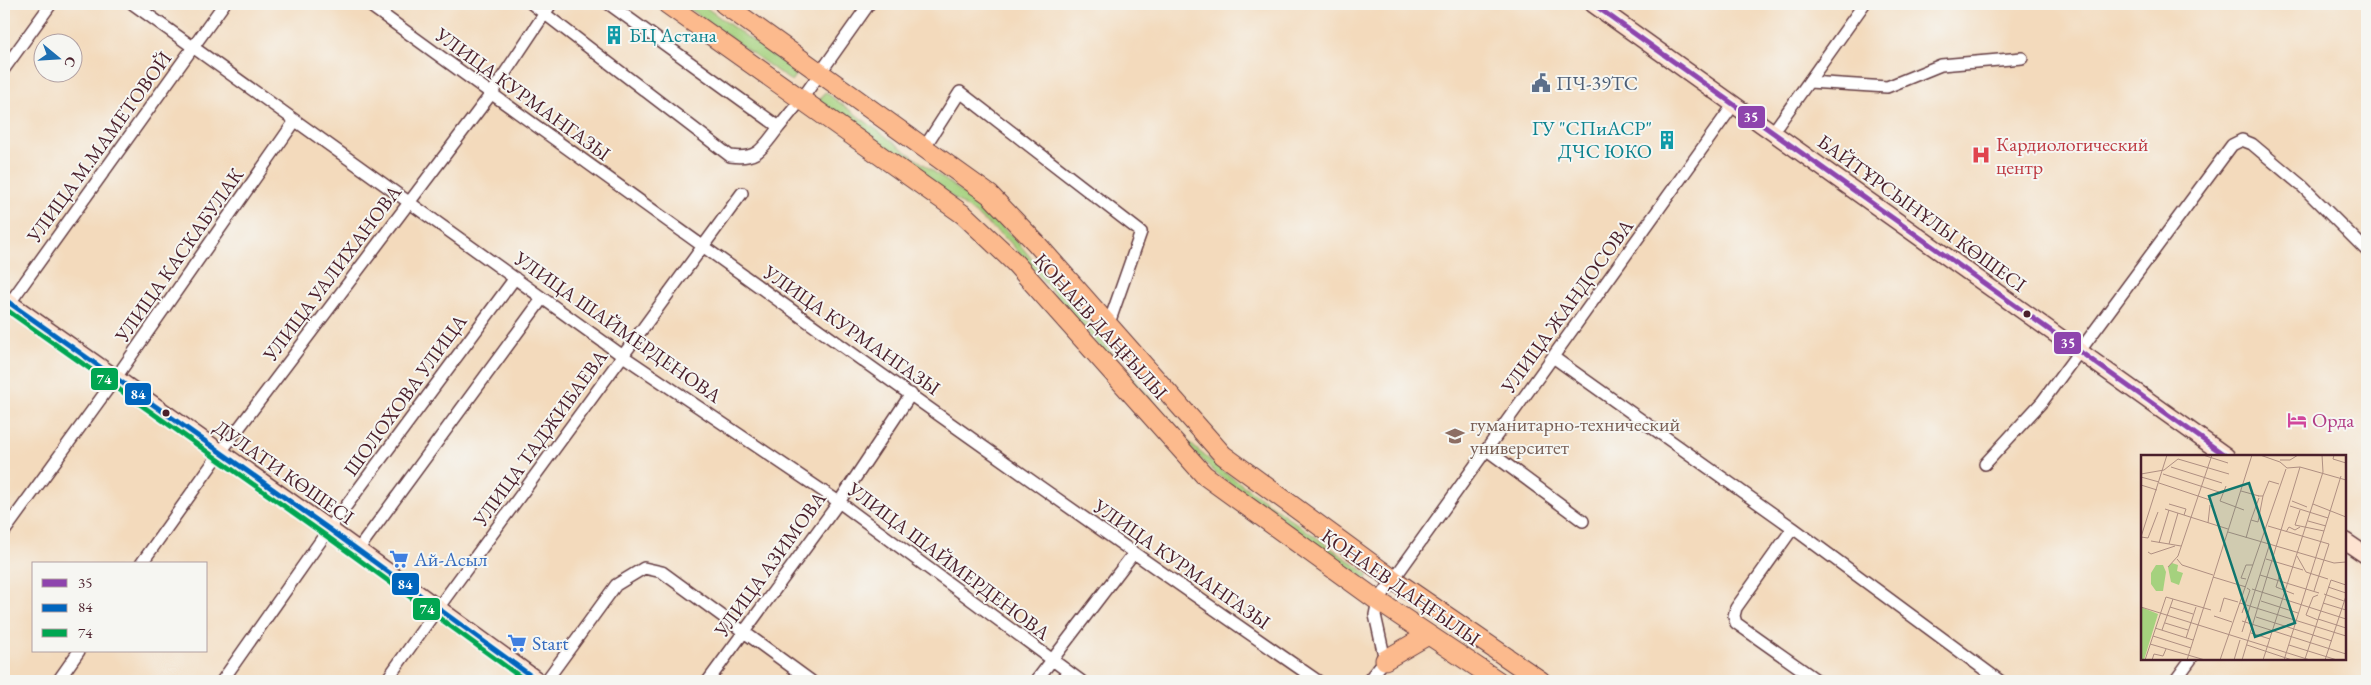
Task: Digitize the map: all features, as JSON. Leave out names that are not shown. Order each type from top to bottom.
[{"type":"main road","name":"ҚОНАЕВ ДАҢҒЫЛЫ","points":[[667,4],[964,215],[1014,262],[1204,475],[1378,602],[1498,681]]},
{"type":"main road","name":"ҚОНАЕВ ДАҢҒЫЛЫ","points":[[724,4],[990,195],[1036,242],[1223,455],[1411,593],[1542,681]]},
{"type":"main road","name":"БАЙТҰРСЫНҰЛЫ КӨШЕСІ","points":[[1593,4],[2225,455]]},
{"type":"main road","name":"ДУЛАТИ КӨШЕСІ","points":[[6,304],[329,529],[538,681]]},
{"type":"main road","points":[[2346,542],[2367,556]]},
{"type":"main road","points":[[1385,660],[1428,635]]},
{"type":"street","points":[[4,69],[51,4]]},
{"type":"street","name":"УЛИЦА ШАЙМЕРДЕНОВА","points":[[133,4],[542,299],[839,502],[1081,681]]},
{"type":"street","name":"УЛИЦА М.МАМЕТОВОЙ","points":[[6,304],[224,4]]},
{"type":"street","name":"УЛИЦА КУРМАНГАЗЫ","points":[[368,4],[703,248],[911,394],[1133,554],[1318,681]]},
{"type":"street","points":[[532,4],[548,8],[730,156],[744,158],[756,155],[802,100],[869,4]]},
{"type":"street","points":[[609,4],[779,127]]},
{"type":"street","points":[[1773,132],[1864,4]]},
{"type":"street","name":"УЛИЦА УАЛИХАНОВА","points":[[142,562],[220,453],[491,94],[548,8]]},
{"type":"street","points":[[1809,82],[1887,87],[1941,65],[2022,58]]},
{"type":"street","points":[[924,148],[960,92],[1141,232],[1108,326]]},
{"type":"street","name":"УЛИЦА ЖАНДОСОВА","points":[[1378,602],[1734,104]]},
{"type":"street","name":"УЛИЦА КАСКАБУЛАК","points":[[4,532],[115,379],[295,121]]},
{"type":"street","points":[[1985,464],[2042,402],[2232,145],[2242,140],[2252,144],[2302,186],[2367,251]]},
{"type":"street","name":"УЛИЦА ТАДЖИБАЕВА","points":[[386,681],[742,193]]},
{"type":"street","name":"ШОЛОХОВА УЛИЦА","points":[[222,681],[329,529],[515,278]]},
{"type":"street","points":[[357,551],[542,299]]},
{"type":"street","points":[[1554,357],[1793,528],[2000,681]]},
{"type":"street","name":"УЛИЦА АЗИМОВА","points":[[708,681],[839,502],[911,394]]},
{"type":"street","points":[[1487,450],[1583,521]]},
{"type":"street","points":[[1793,528],[1736,608],[1734,616],[1736,622],[1818,681]]},
{"type":"street","points":[[1036,681],[1133,554]]},
{"type":"street","points":[[546,681],[616,585],[644,568],[662,572],[811,681]]},
{"type":"street","points":[[1368,681],[1385,660],[1375,615],[1378,602]]},
{"type":"street","points":[[58,681],[78,652]]},
{"type":"street","points":[[2175,681],[2190,660]]},
{"type":"green space","points":[[683,4],[701,4],[797,73],[791,81]]},
{"type":"green space","points":[[825,92],[974,201],[1013,237],[1187,441],[1220,469],[1369,575],[1366,579],[1217,474],[1175,434],[1009,241],[969,209],[819,101]]},
{"type":"transit line","name":"35","points":[[1593,4],[2225,455]]},
{"type":"transit line","name":"84","points":[[4,299],[329,529],[538,681]]},
{"type":"transit line","name":"74","points":[[4,308],[325,535],[526,681]]},
{"type":"place","name":"БЦ Астана","points":[[614,35]]},
{"type":"place","name":"ПЧ-39ТС","points":[[1541,83]]},
{"type":"place","name":"ГУ \"СПиАСР\" ДЧС ЮКО","points":[[1667,140]]},
{"type":"place","name":"Кардиологический центр","points":[[1981,155]]},
{"type":"place","name":"Орда","points":[[2297,420]]},
{"type":"place","name":"гуманитарно-технический университет","points":[[1455,436]]},
{"type":"place","name":"Ай-Асыл","points":[[399,559]]},
{"type":"place","name":"Start","points":[[517,643]]}]
